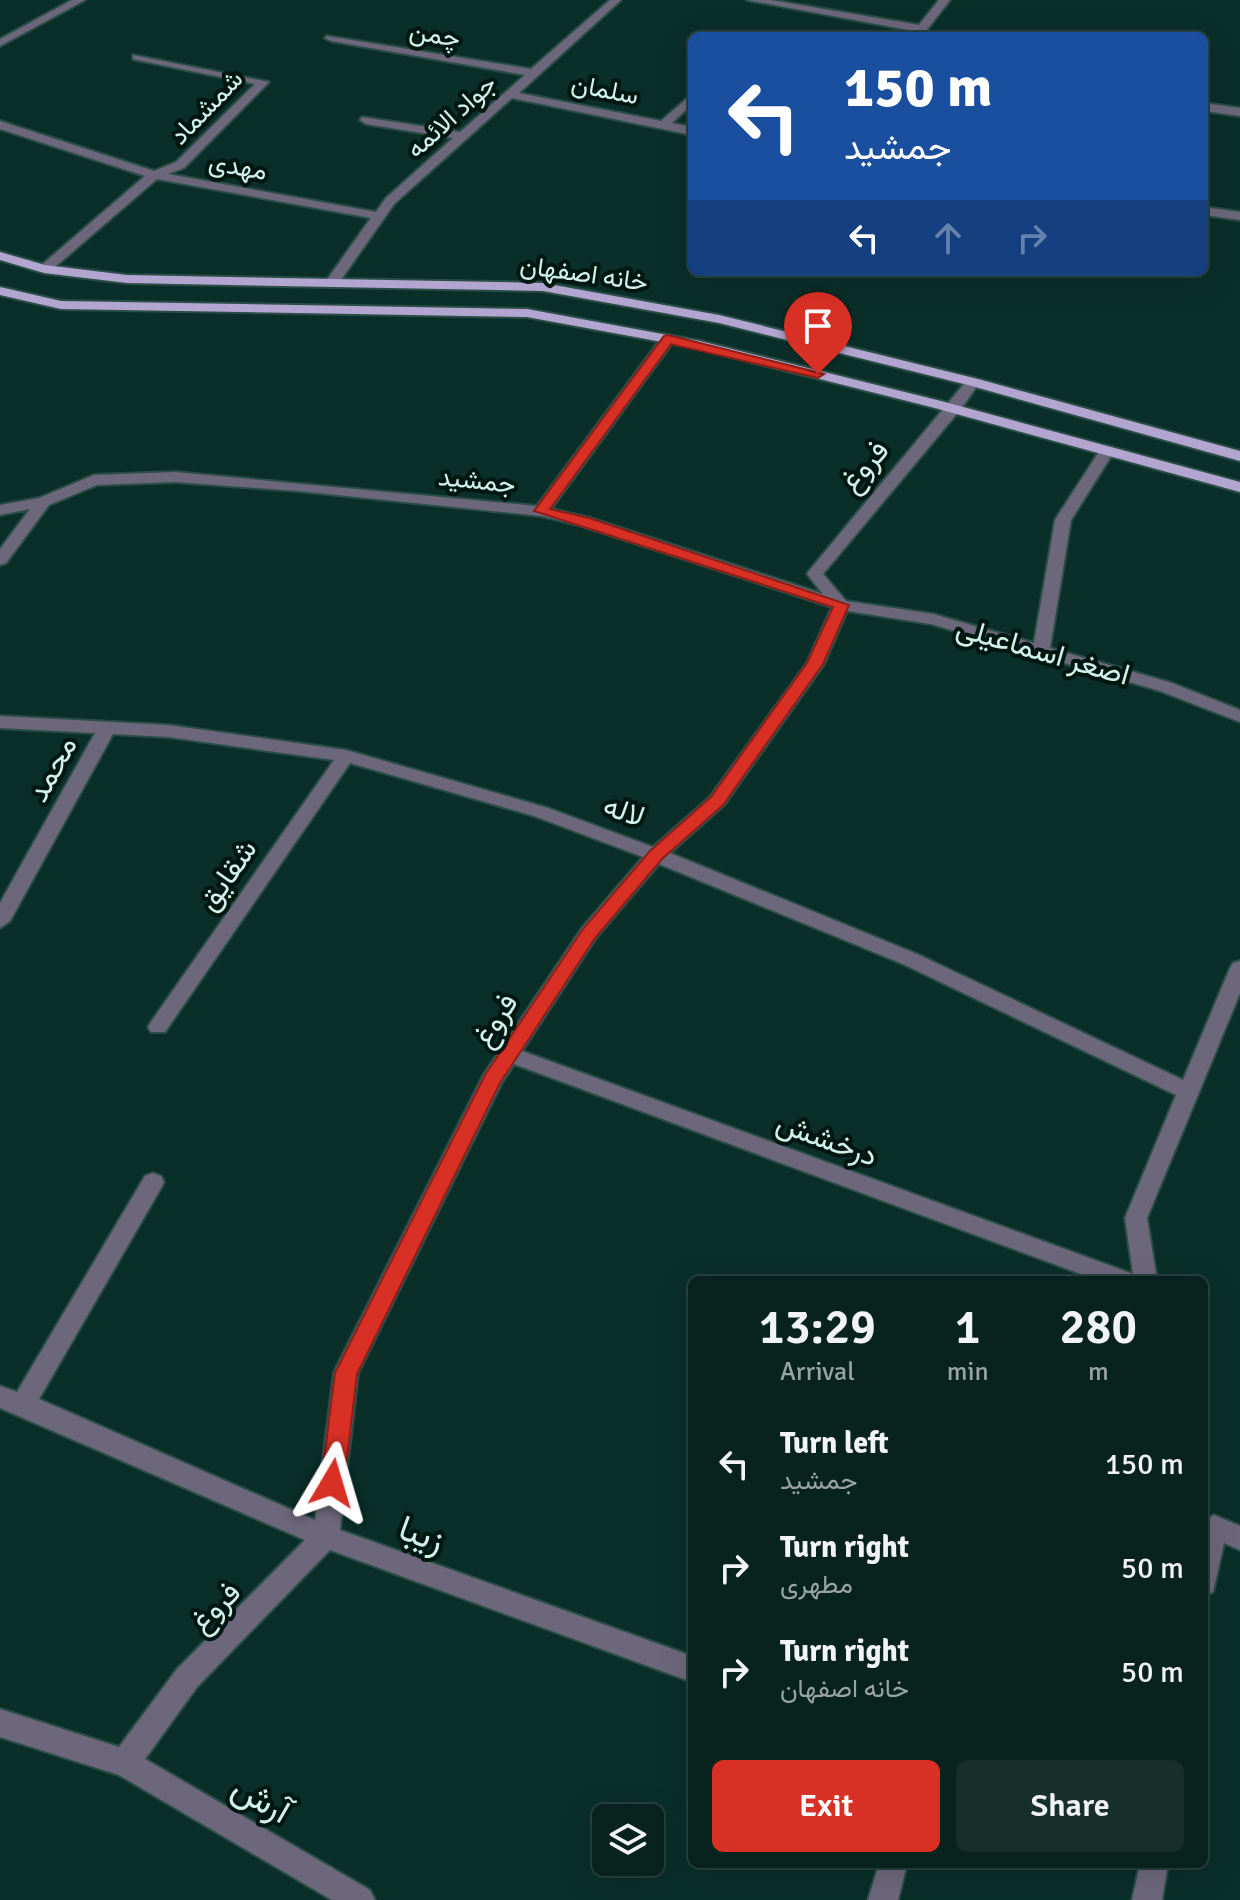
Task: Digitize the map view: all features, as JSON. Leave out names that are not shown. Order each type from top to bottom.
[{"type":"main road","name":"خانه اصفهان","points":[[0,256],[44,269],[127,279],[543,287],[719,319],[973,382],[1240,456]]},
{"type":"main road","name":"خانه اصفهان","points":[[0,291],[61,305],[527,313],[668,339],[954,409],[1240,487]]},
{"type":"street","points":[[0,43],[80,0]]},
{"type":"street","name":"جواد الائمه","points":[[333,281],[390,201],[616,0]]},
{"type":"street","points":[[752,0],[918,32],[945,0]]},
{"type":"street","name":"چمن","points":[[331,38],[532,73]]},
{"type":"street","name":"شمشماد","points":[[44,269],[154,175],[180,165],[263,82],[137,57]]},
{"type":"street","name":"سلمان","points":[[508,94],[688,130]]},
{"type":"street","points":[[664,125],[688,102]]},
{"type":"street","points":[[1208,108],[1240,112]]},
{"type":"street","points":[[366,120],[462,136]]},
{"type":"street","name":"مهدی","points":[[0,125],[154,175],[379,216]]},
{"type":"street","points":[[1208,212],[1240,216]]},
{"type":"street","points":[[541,511],[668,339]]},
{"type":"street","points":[[954,409],[973,382]]},
{"type":"street","name":"فروغ","points":[[125,1763],[187,1678],[326,1537],[346,1373],[492,1080],[589,933],[656,855],[717,801],[815,664],[841,605],[815,574],[837,542],[954,409]]},
{"type":"street","points":[[1041,652],[1063,520],[1107,450]]},
{"type":"street","name":"جمشید","points":[[43,502],[94,480],[175,477],[541,511],[584,521],[841,605]]},
{"type":"street","points":[[0,510],[43,502]]},
{"type":"street","points":[[0,560],[43,502]]},
{"type":"street","name":"اصغر اسماعیلی","points":[[841,605],[933,619],[1166,687],[1240,716]]},
{"type":"street","name":"لاله","points":[[0,722],[168,731],[346,756],[541,812],[656,855],[910,959],[1189,1092]]},
{"type":"street","name":"محمد","points":[[0,921],[107,728]]},
{"type":"street","name":"شقایق","points":[[158,1027],[346,756]]},
{"type":"street","points":[[1144,1276],[1136,1218],[1240,968]]},
{"type":"street","name":"درخشش","points":[[509,1054],[1113,1276]]},
{"type":"street","points":[[11,1401],[153,1182]]},
{"type":"street","name":"زیبا","points":[[11,1401],[326,1537],[688,1668]]},
{"type":"street","points":[[1208,1561],[1214,1527],[1240,1538]]},
{"type":"street","name":"آرش","points":[[0,1723],[125,1763],[360,1900]]},
{"type":"street","points":[[883,1900],[892,1868]]},
{"type":"street","points":[[1147,1900],[1153,1868]]},
{"type":"route","points":[[332,1483],[346,1373],[492,1080],[589,933],[656,855],[717,801],[815,664],[841,605],[584,521],[541,511],[668,339],[818,374]]}]
